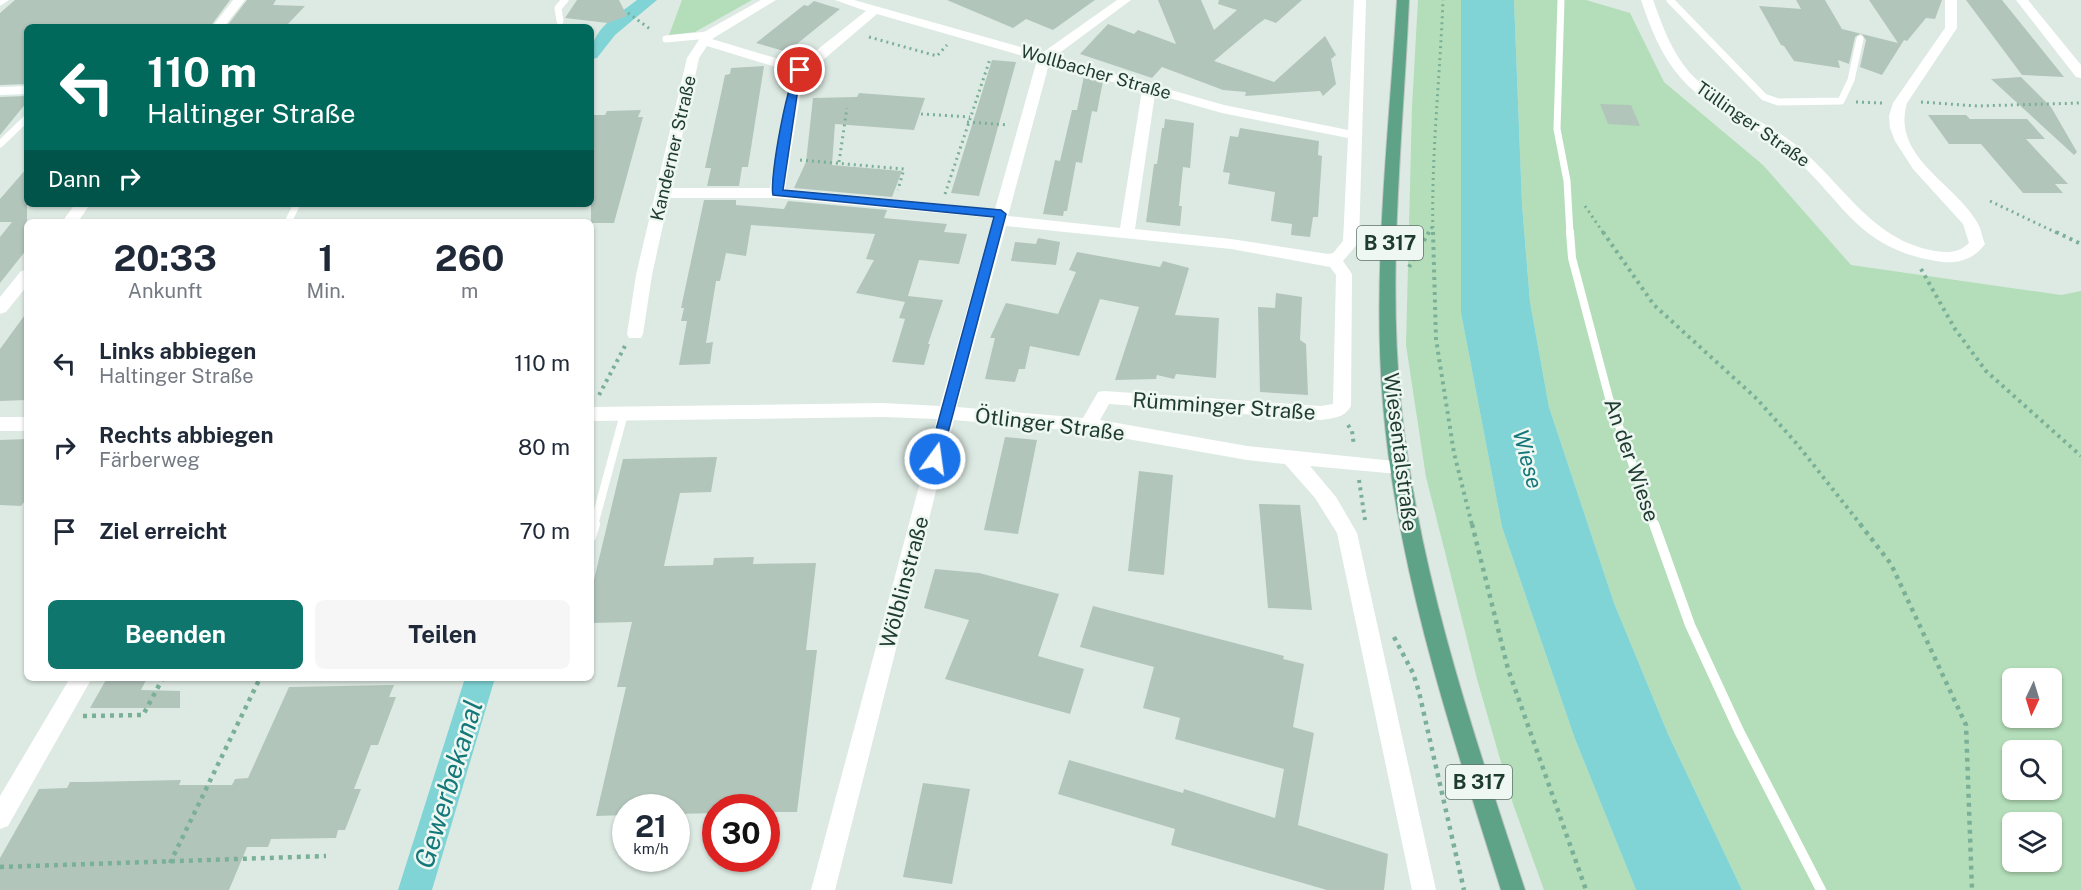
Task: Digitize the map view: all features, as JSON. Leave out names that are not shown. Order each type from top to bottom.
[{"type":"main road","name":"Wiesentalstraße","points":[[1403,0],[1390,225],[1389,301],[1391,402],[1398,468],[1415,558],[1445,674],[1513,890]]},
{"type":"street","points":[[220,24],[239,0]]},
{"type":"street","points":[[706,38],[770,0]]},
{"type":"street","name":"Wollbacher Straße","points":[[841,0],[1222,109],[1353,135]]},
{"type":"street","points":[[1044,57],[1125,0]]},
{"type":"street","points":[[663,193],[777,193],[941,208],[1328,258],[1345,252],[1351,242],[1353,135],[1360,0]]},
{"type":"street","name":"Tüllinger Straße","points":[[1647,0],[1665,49],[1686,76],[1713,98],[1791,147],[1824,177],[1864,226],[1887,242],[1912,252],[1954,257],[1974,249],[1977,244],[1970,223],[1911,155],[1902,140],[1896,126],[1902,102]]},
{"type":"street","points":[[1902,102],[1952,26],[1951,0]]},
{"type":"street","points":[[2022,0],[2081,74]]},
{"type":"street","points":[[777,193],[792,89],[800,70],[875,10]]},
{"type":"street","points":[[706,38],[800,70]]},
{"type":"street","name":"Kanderner Straße","points":[[635,334],[644,275],[693,58],[706,38]]},
{"type":"street","name":"Wölblinstraße","points":[[823,890],[947,413],[1044,57]]},
{"type":"street","points":[[1126,232],[1149,87]]},
{"type":"street","points":[[0,91],[24,90]]},
{"type":"street","name":"Rümminger Straße","points":[[1088,425],[1104,397],[1321,413],[1337,411],[1342,400],[1344,274],[1328,258]]},
{"type":"street","points":[[0,308],[24,279]]},
{"type":"street","name":"Ötlinger Straße","points":[[594,406],[624,414],[883,410],[947,413],[1088,425],[1203,446],[1291,458],[1398,468]]},
{"type":"street","points":[[0,424],[24,424]]},
{"type":"street","points":[[1291,458],[1322,491],[1342,522],[1353,556],[1424,890]]},
{"type":"street","points":[[0,818],[79,681]]},
{"type":"lane","points":[[560,21],[558,8],[565,0]]},
{"type":"lane","name":"An der Wiese","points":[[1561,0],[1557,129],[1567,181],[1572,258],[1609,398],[1690,625],[1739,731],[1821,890]]},
{"type":"lane","points":[[1670,0],[1683,11],[1756,91],[1778,102],[1841,101],[1851,80],[1860,39]]},
{"type":"lane","points":[[666,39],[706,38]]},
{"type":"lane","points":[[0,144],[24,121]]},
{"type":"lane","points":[[594,526],[624,414]]},
{"type":"path","points":[[1443,0],[1438,118],[1432,163],[1433,227],[1436,339],[1454,453],[1508,669],[1586,890]]},
{"type":"path","points":[[628,13],[650,29]]},
{"type":"path","points":[[850,32],[937,56],[959,33]]},
{"type":"path","points":[[941,208],[988,60],[1004,46]]},
{"type":"path","points":[[1841,101],[1977,106],[2081,103]]},
{"type":"path","points":[[839,162],[847,108]]},
{"type":"path","points":[[921,114],[970,117]]},
{"type":"path","points":[[967,122],[1024,126]]},
{"type":"path","points":[[783,160],[839,162],[904,169]]},
{"type":"path","points":[[1567,181],[1654,305],[1757,399],[1797,444],[1891,564],[1966,725],[1972,890]]},
{"type":"path","points":[[1990,201],[2081,244]]},
{"type":"path","points":[[1389,301],[1433,227]]},
{"type":"path","points":[[1912,252],[1970,350],[1997,382],[2053,428],[2081,456]]},
{"type":"path","points":[[594,406],[619,352],[635,334]]},
{"type":"path","points":[[59,716],[143,716],[161,681]]},
{"type":"path","points":[[170,862],[259,681]]},
{"type":"path","points":[[1419,692],[1464,890]]},
{"type":"path","points":[[0,867],[326,856]]},
{"type":"green space","points":[[682,0],[752,0],[695,32],[669,35]]},
{"type":"green space","points":[[1418,0],[1461,0],[1461,313],[1502,527],[1575,739],[1636,890],[1544,890],[1513,804],[1477,679],[1426,477],[1406,345],[1412,107]]},
{"type":"green space","points":[[1514,0],[1586,0],[1630,13],[1664,82],[1763,165],[1851,265],[2061,295],[2081,291],[2081,890],[1742,890],[1668,734],[1614,603],[1549,407],[1530,302],[1522,204]]},
{"type":"water","name":"Wiese","points":[[1461,0],[1514,0],[1522,204],[1530,302],[1549,407],[1614,603],[1668,734],[1742,890],[1636,890],[1575,739],[1502,527],[1461,313]]},
{"type":"building","points":[[15,0],[230,0],[212,24],[24,24],[24,84],[0,85],[0,13]]},
{"type":"building","points":[[247,0],[276,0],[273,5],[305,6],[288,24],[229,24]]},
{"type":"building","points":[[577,0],[619,0],[627,16],[608,23],[565,18]]},
{"type":"building","points":[[947,0],[1095,0],[1053,30],[1026,19],[1013,28]]},
{"type":"building","points":[[1158,0],[1201,0],[1214,30],[1237,10],[1218,4],[1219,0],[1302,0],[1276,23],[1265,19],[1214,61],[1274,82],[1325,36],[1336,55],[1331,59],[1336,84],[1323,96],[1320,91],[1245,96],[1246,92],[1223,90],[1162,67],[1152,78],[1080,54],[1108,24],[1134,34],[1138,30],[1176,44]]},
{"type":"building","points":[[1796,0],[1825,0],[1842,29],[1860,34],[1855,37],[1849,64],[1838,60],[1840,68],[1794,61],[1781,45],[1759,6],[1801,9]]},
{"type":"building","points":[[1869,0],[1942,0],[1935,19],[1926,18],[1907,41],[1904,40],[1882,75],[1860,67],[1866,40],[1862,34],[1898,43]]},
{"type":"building","points":[[1966,0],[2002,0],[2064,77],[2022,75]]},
{"type":"building","points":[[814,1],[840,9],[787,52],[756,43],[804,5],[808,6]]},
{"type":"building","points":[[992,60],[1016,62],[979,196],[951,193]]},
{"type":"building","points":[[764,66],[748,167],[742,167],[739,186],[707,186],[711,168],[705,168],[725,75],[730,74],[731,68]]},
{"type":"building","points":[[1084,76],[1103,81],[1097,112],[1092,111],[1082,163],[1076,162],[1067,211],[1064,211],[1063,216],[1043,214],[1055,160],[1060,161],[1072,110],[1077,110]]},
{"type":"building","points":[[2021,77],[2051,107],[2077,152],[2074,155],[1991,79]]},
{"type":"building","points":[[859,93],[925,98],[914,130],[835,124],[832,165],[902,171],[892,197],[794,188],[806,162],[813,98],[857,97]]},
{"type":"building","points":[[24,96],[24,106],[0,135],[0,97]]},
{"type":"building","points":[[1600,104],[1631,105],[1640,126],[1608,124]]},
{"type":"building","points":[[641,110],[638,117],[643,117],[614,223],[594,223],[594,219],[591,219],[591,207],[594,207],[594,115],[605,115],[607,111]]},
{"type":"building","points":[[1928,115],[1966,115],[1970,119],[2027,119],[2045,139],[2026,139],[2068,184],[2055,184],[2063,193],[2023,193],[1981,144],[1949,144]]},
{"type":"building","points":[[1165,119],[1194,123],[1190,168],[1183,167],[1179,206],[1182,206],[1180,226],[1146,222],[1154,164],[1157,164]]},
{"type":"building","points":[[1240,128],[1319,141],[1318,155],[1322,156],[1318,217],[1313,217],[1310,237],[1291,235],[1292,224],[1271,221],[1275,192],[1228,184],[1230,173],[1223,172],[1230,136],[1238,137]]},
{"type":"building","points":[[24,171],[24,207],[27,207],[27,219],[24,219],[24,253],[0,283],[0,237],[12,222],[0,222],[0,199]]},
{"type":"building","points":[[704,200],[736,200],[736,205],[784,209],[788,201],[887,210],[884,218],[947,224],[944,232],[967,234],[959,264],[919,260],[908,296],[943,300],[928,344],[930,344],[924,365],[892,362],[905,319],[899,318],[905,302],[856,293],[874,260],[866,259],[875,234],[751,225],[746,256],[726,253],[720,281],[716,281],[706,343],[713,342],[710,364],[679,365],[687,321],[681,321],[684,308],[681,308]]},
{"type":"building","points":[[1038,238],[1060,242],[1056,265],[1011,261],[1015,242],[1036,244]]},
{"type":"building","points":[[1077,252],[1160,267],[1163,261],[1189,268],[1175,315],[1219,318],[1216,378],[1176,374],[1174,379],[1157,375],[1156,379],[1115,380],[1139,307],[1100,299],[1079,356],[1030,346],[1025,369],[1019,369],[1015,382],[985,379],[995,338],[990,338],[1006,303],[1058,314],[1076,272],[1069,270]]},
{"type":"building","points":[[1276,293],[1302,297],[1300,340],[1306,344],[1308,395],[1260,392],[1258,307],[1275,308]]},
{"type":"building","points":[[24,316],[24,400],[0,401],[0,349]]},
{"type":"building","points":[[1005,437],[1037,440],[1018,534],[984,530]]},
{"type":"building","points":[[24,439],[24,502],[21,506],[0,505],[0,440]]},
{"type":"building","points":[[717,457],[711,492],[680,493],[664,566],[713,565],[714,558],[754,557],[753,564],[816,563],[806,650],[817,650],[797,812],[780,812],[780,794],[702,794],[702,813],[690,814],[690,794],[612,794],[612,815],[596,816],[626,687],[617,687],[632,622],[594,623],[594,580],[623,459]]},
{"type":"building","points":[[1139,471],[1173,475],[1164,575],[1128,571]]},
{"type":"building","points":[[1259,504],[1300,505],[1312,610],[1268,608]]},
{"type":"building","points":[[935,569],[979,573],[1059,594],[1038,656],[1084,669],[1070,714],[945,679],[969,620],[924,608]]},
{"type":"building","points":[[1093,606],[1284,656],[1283,659],[1304,664],[1293,727],[1314,733],[1298,825],[1388,854],[1384,890],[1327,890],[1171,845],[1175,829],[1058,794],[1069,760],[1183,793],[1184,789],[1275,818],[1284,769],[1175,739],[1180,718],[1143,708],[1154,667],[1080,647]]},
{"type":"building","points":[[105,681],[146,681],[141,690],[180,691],[180,708],[90,708]]},
{"type":"building","points":[[394,685],[389,697],[396,697],[378,745],[371,745],[354,789],[361,789],[345,830],[338,830],[336,838],[271,839],[268,847],[247,847],[229,890],[0,890],[0,858],[39,789],[67,788],[70,782],[181,780],[179,785],[232,785],[235,779],[248,778],[289,687]]},
{"type":"building","points":[[923,783],[970,789],[952,884],[903,877]]},
{"type":"waterway","name":"Gewerbekanal","points":[[594,50],[609,31],[648,0]]},
{"type":"waterway","name":"Gewerbekanal","points":[[415,890],[479,681]]},
{"type":"route","points":[[800,70],[792,89],[777,193],[1001,214],[935,459]]}]
